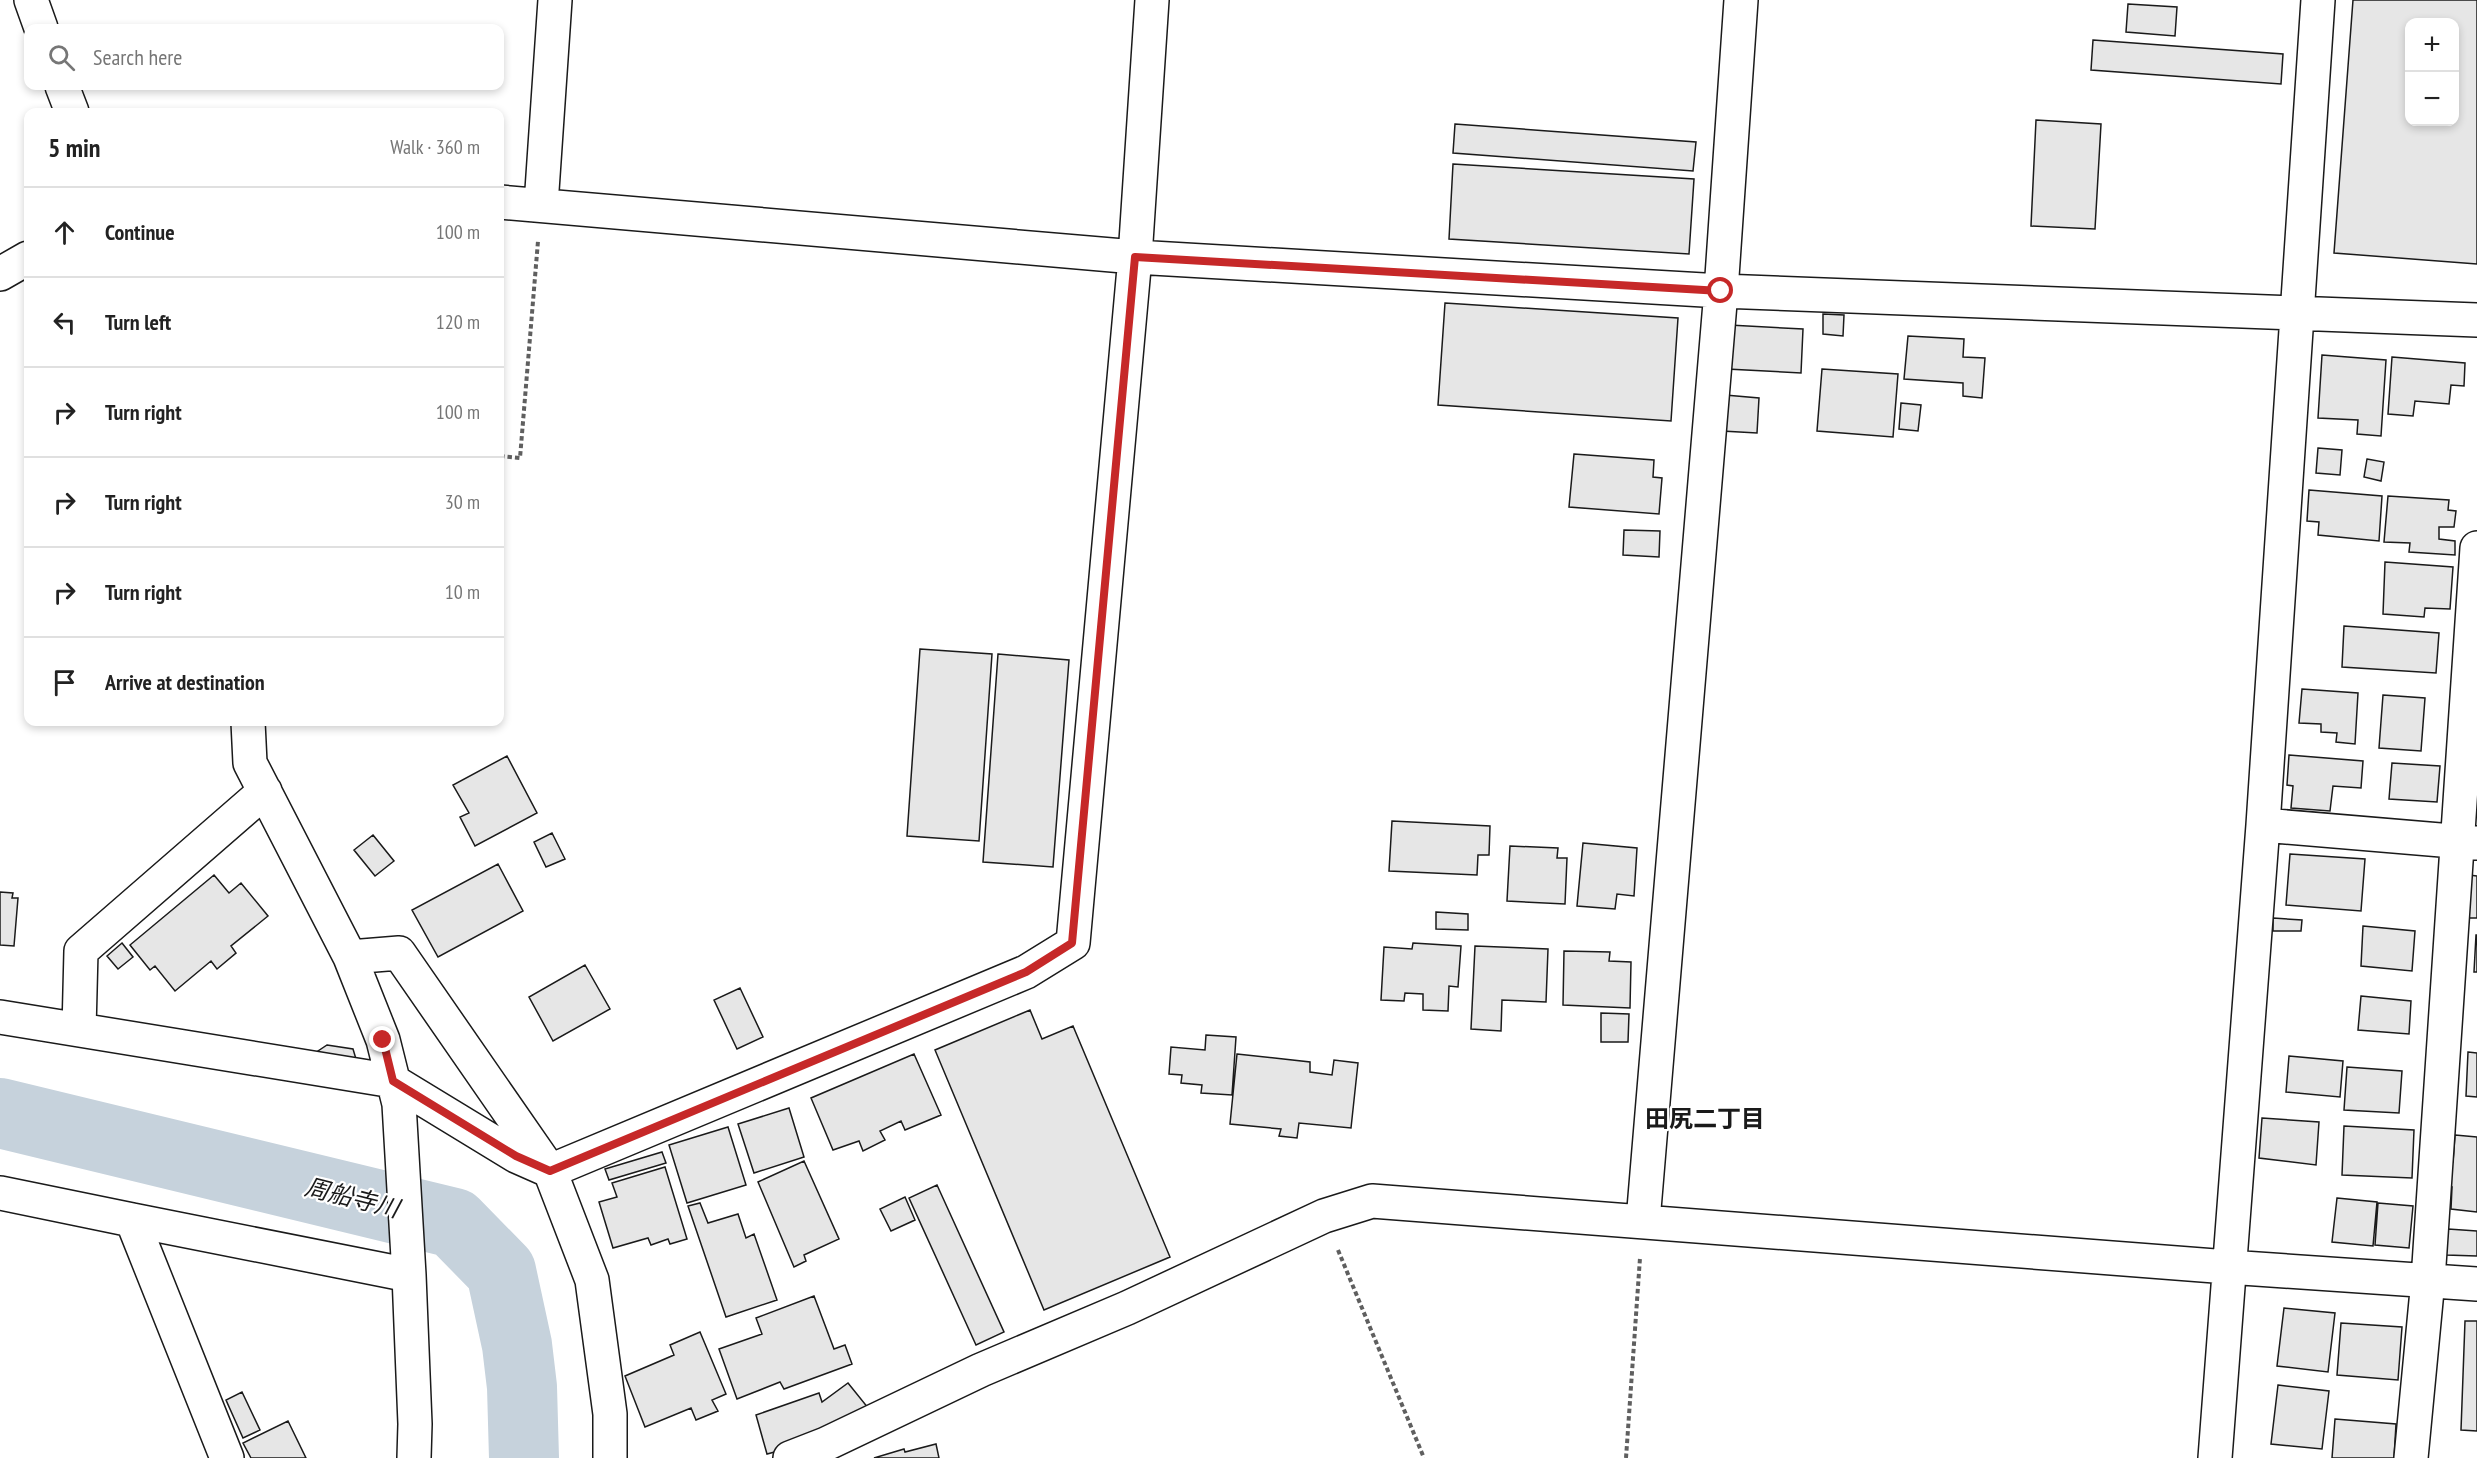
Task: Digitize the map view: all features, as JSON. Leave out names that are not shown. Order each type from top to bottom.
[{"type":"street","points":[[31,0],[40,24]]},
{"type":"street","points":[[541,205],[555,0]]},
{"type":"street","points":[[0,1017],[79,1030],[396,1093],[516,1156],[550,1171],[1026,972],[1072,943],[1135,257],[1152,0]]},
{"type":"street","points":[[1643,1221],[1721,291],[1741,0]]},
{"type":"street","points":[[2215,1458],[2263,825],[2318,0]]},
{"type":"street","points":[[64,90],[70,108]]},
{"type":"street","points":[[504,202],[1135,257],[1721,291],[2477,320]]},
{"type":"street","points":[[0,274],[24,260]]},
{"type":"street","points":[[2411,1458],[2468,842],[2477,548]]},
{"type":"street","points":[[248,726],[250,763],[350,957],[383,1040],[396,1093],[408,1264],[415,1424],[414,1458]]},
{"type":"street","points":[[79,1030],[81,951],[265,790]]},
{"type":"street","points":[[2263,825],[2468,842]]},
{"type":"street","points":[[350,957],[399,953],[550,1171],[592,1280],[610,1414],[610,1458]]},
{"type":"street","points":[[0,1193],[132,1220],[408,1264]]},
{"type":"street","points":[[790,1458],[828,1451],[981,1370],[1127,1308],[1324,1216],[1372,1201],[2477,1284]]},
{"type":"street","points":[[132,1220],[226,1458]]},
{"type":"path","points":[[504,456],[520,458],[541,205]]},
{"type":"path","points":[[1324,1216],[1424,1458]]},
{"type":"path","points":[[1626,1458],[1643,1221]]},
{"type":"building","points":[[2353,0],[2477,0],[2477,264],[2334,253]]},
{"type":"building","points":[[2128,4],[2177,7],[2175,36],[2126,32]]},
{"type":"building","points":[[2093,40],[2283,54],[2281,84],[2091,70]]},
{"type":"building","points":[[2036,120],[2101,124],[2095,229],[2031,226]]},
{"type":"building","points":[[1455,124],[1696,142],[1693,171],[1453,153]]},
{"type":"building","points":[[1453,164],[1694,179],[1689,254],[1449,239]]},
{"type":"building","points":[[1445,303],[1678,318],[1671,421],[1438,405]]},
{"type":"building","points":[[1823,314],[1844,315],[1843,336],[1823,334]]},
{"type":"building","points":[[1729,325],[1803,329],[1801,373],[1727,369]]},
{"type":"building","points":[[1908,336],[1964,339],[1963,357],[1985,358],[1982,398],[1963,396],[1963,383],[1904,379]]},
{"type":"building","points":[[2322,355],[2386,360],[2381,436],[2357,434],[2358,420],[2318,418]]},
{"type":"building","points":[[2392,357],[2465,363],[2464,386],[2451,385],[2449,404],[2415,401],[2413,416],[2388,414]]},
{"type":"building","points":[[1822,369],[1898,374],[1893,437],[1817,431]]},
{"type":"building","points":[[1725,395],[1759,398],[1757,433],[1722,431]]},
{"type":"building","points":[[1901,403],[1921,405],[1918,431],[1899,429]]},
{"type":"building","points":[[2318,448],[2342,450],[2340,475],[2316,473]]},
{"type":"building","points":[[1574,454],[1654,460],[1653,477],[1662,478],[1659,514],[1569,507]]},
{"type":"building","points":[[2367,459],[2384,462],[2381,481],[2364,477]]},
{"type":"building","points":[[2309,490],[2382,496],[2379,541],[2318,535],[2319,522],[2307,521]]},
{"type":"building","points":[[2388,496],[2449,500],[2448,510],[2456,511],[2454,527],[2439,527],[2439,539],[2455,541],[2455,555],[2409,552],[2410,543],[2384,542]]},
{"type":"building","points":[[1624,530],[1660,531],[1659,557],[1623,555]]},
{"type":"building","points":[[2385,562],[2453,567],[2450,609],[2425,608],[2424,617],[2383,614]]},
{"type":"building","points":[[2344,626],[2439,633],[2436,673],[2342,667]]},
{"type":"building","points":[[920,649],[992,654],[979,841],[907,836]]},
{"type":"building","points":[[998,654],[1069,660],[1053,867],[983,862]]},
{"type":"building","points":[[2302,689],[2358,693],[2355,744],[2336,742],[2337,733],[2321,732],[2321,724],[2299,723]]},
{"type":"building","points":[[2383,695],[2425,698],[2421,751],[2379,748]]},
{"type":"building","points":[[2289,755],[2363,761],[2361,788],[2333,786],[2330,811],[2291,808],[2293,786],[2287,785]]},
{"type":"building","points":[[507,756],[537,813],[475,846],[460,817],[469,813],[453,785]]},
{"type":"building","points":[[2392,763],[2440,766],[2437,802],[2389,799]]},
{"type":"building","points":[[1392,821],[1490,826],[1489,855],[1478,855],[1477,875],[1389,871]]},
{"type":"building","points":[[552,833],[565,859],[546,867],[534,842]]},
{"type":"building","points":[[373,835],[394,861],[375,876],[354,850]]},
{"type":"building","points":[[1583,843],[1637,848],[1634,896],[1617,894],[1615,909],[1577,906]]},
{"type":"building","points":[[1510,846],[1558,848],[1557,858],[1567,858],[1565,904],[1507,901]]},
{"type":"building","points":[[2290,854],[2365,859],[2361,911],[2286,905]]},
{"type":"building","points":[[498,864],[523,911],[438,957],[412,910]]},
{"type":"building","points":[[214,875],[229,893],[241,883],[268,916],[231,946],[236,953],[217,969],[211,961],[175,991],[155,966],[150,970],[130,945]]},
{"type":"building","points":[[2469,875],[2477,876],[2477,918],[2466,918]]},
{"type":"building","points":[[0,892],[13,893],[12,898],[18,898],[14,946],[0,945]]},
{"type":"building","points":[[1436,912],[1468,914],[1468,930],[1436,929]]},
{"type":"building","points":[[2273,918],[2302,920],[2301,931],[2273,931]]},
{"type":"building","points":[[2363,926],[2415,931],[2412,971],[2361,966]]},
{"type":"building","points":[[2476,935],[2477,972],[2474,972]]},
{"type":"building","points":[[122,943],[133,957],[118,969],[107,956]]},
{"type":"building","points":[[1413,943],[1461,946],[1458,987],[1449,986],[1448,1011],[1423,1010],[1423,994],[1405,993],[1404,1001],[1381,1000],[1384,947],[1412,949]]},
{"type":"building","points":[[1475,946],[1548,949],[1546,1002],[1502,1000],[1501,1031],[1471,1029]]},
{"type":"building","points":[[1564,951],[1610,952],[1609,961],[1631,962],[1630,1008],[1563,1005]]},
{"type":"building","points":[[585,965],[610,1009],[553,1041],[529,997]]},
{"type":"building","points":[[740,988],[763,1037],[737,1049],[714,1000]]},
{"type":"building","points":[[2361,996],[2411,1001],[2409,1034],[2358,1030]]},
{"type":"building","points":[[1030,1010],[1042,1039],[1073,1026],[1170,1257],[1044,1310],[935,1050]]},
{"type":"building","points":[[1601,1013],[1629,1014],[1628,1042],[1601,1042]]},
{"type":"building","points":[[1206,1035],[1236,1037],[1232,1095],[1201,1093],[1202,1085],[1181,1083],[1182,1075],[1169,1074],[1171,1047],[1205,1050]]},
{"type":"building","points":[[327,1045],[353,1049],[356,1059],[315,1053]]},
{"type":"building","points":[[2468,1052],[2477,1053],[2477,1097],[2466,1096]]},
{"type":"building","points":[[914,1054],[941,1115],[905,1130],[901,1121],[880,1131],[885,1140],[863,1151],[859,1141],[833,1150],[811,1098]]},
{"type":"building","points":[[1237,1054],[1310,1062],[1310,1072],[1332,1075],[1334,1060],[1358,1063],[1351,1128],[1299,1123],[1297,1138],[1279,1136],[1281,1129],[1230,1124]]},
{"type":"building","points":[[2289,1056],[2343,1061],[2340,1097],[2286,1092]]},
{"type":"building","points":[[2347,1067],[2402,1071],[2399,1113],[2344,1110]]},
{"type":"building","points":[[789,1108],[804,1157],[754,1173],[738,1124]]},
{"type":"building","points":[[2262,1118],[2319,1122],[2316,1165],[2259,1158]]},
{"type":"building","points":[[2344,1126],[2414,1130],[2412,1178],[2342,1175]]},
{"type":"building","points":[[728,1127],[746,1185],[687,1203],[669,1145]]},
{"type":"building","points":[[2455,1135],[2477,1137],[2477,1212],[2451,1209],[2452,1187],[2445,1186],[2447,1161],[2453,1162]]},
{"type":"building","points":[[662,1152],[666,1163],[609,1180],[605,1169]]},
{"type":"building","points":[[804,1161],[839,1239],[804,1255],[806,1261],[794,1267],[758,1182]]},
{"type":"building","points":[[665,1167],[687,1239],[670,1244],[668,1239],[651,1245],[648,1238],[613,1248],[599,1202],[617,1197],[612,1183]]},
{"type":"building","points":[[937,1185],[1004,1332],[976,1345],[909,1198]]},
{"type":"building","points":[[905,1197],[915,1220],[891,1231],[880,1209]]},
{"type":"building","points":[[2337,1198],[2377,1202],[2373,1246],[2332,1242]]},
{"type":"building","points":[[700,1203],[708,1223],[738,1214],[746,1238],[754,1234],[777,1300],[726,1317],[688,1206]]},
{"type":"building","points":[[2378,1203],[2413,1206],[2409,1248],[2375,1245]]},
{"type":"building","points":[[2448,1229],[2477,1231],[2477,1256],[2446,1255]]},
{"type":"building","points":[[814,1296],[834,1349],[845,1345],[852,1364],[784,1389],[780,1382],[737,1399],[719,1349],[762,1334],[756,1318]]},
{"type":"building","points":[[2284,1308],[2335,1313],[2328,1372],[2277,1366]]},
{"type":"building","points":[[2465,1321],[2477,1321],[2477,1431],[2461,1430]]},
{"type":"building","points":[[2341,1323],[2402,1327],[2398,1380],[2337,1375]]},
{"type":"building","points":[[700,1332],[726,1394],[712,1400],[718,1411],[696,1420],[691,1408],[645,1427],[625,1376],[674,1355],[670,1345]]},
{"type":"building","points":[[848,1383],[869,1409],[827,1438],[767,1454],[756,1415],[819,1393],[822,1402]]},
{"type":"building","points":[[2278,1385],[2329,1391],[2322,1449],[2271,1444]]},
{"type":"building","points":[[242,1392],[260,1430],[243,1438],[226,1400]]},
{"type":"building","points":[[2335,1419],[2396,1424],[2394,1458],[2332,1458]]},
{"type":"building","points":[[288,1421],[306,1458],[251,1458],[243,1443]]},
{"type":"building","points":[[936,1444],[939,1458],[874,1458],[904,1449],[905,1452]]},
{"type":"waterway","name":"周船寺川","points":[[0,1113],[454,1223],[501,1271],[517,1345],[522,1387],[524,1458]]},
{"type":"district","name":"田尻二丁目","points":[[1705,1119]]},
{"type":"route","points":[[383,1040],[393,1081],[516,1156],[550,1171],[1026,972],[1072,943],[1135,257],[1721,291]]}]
